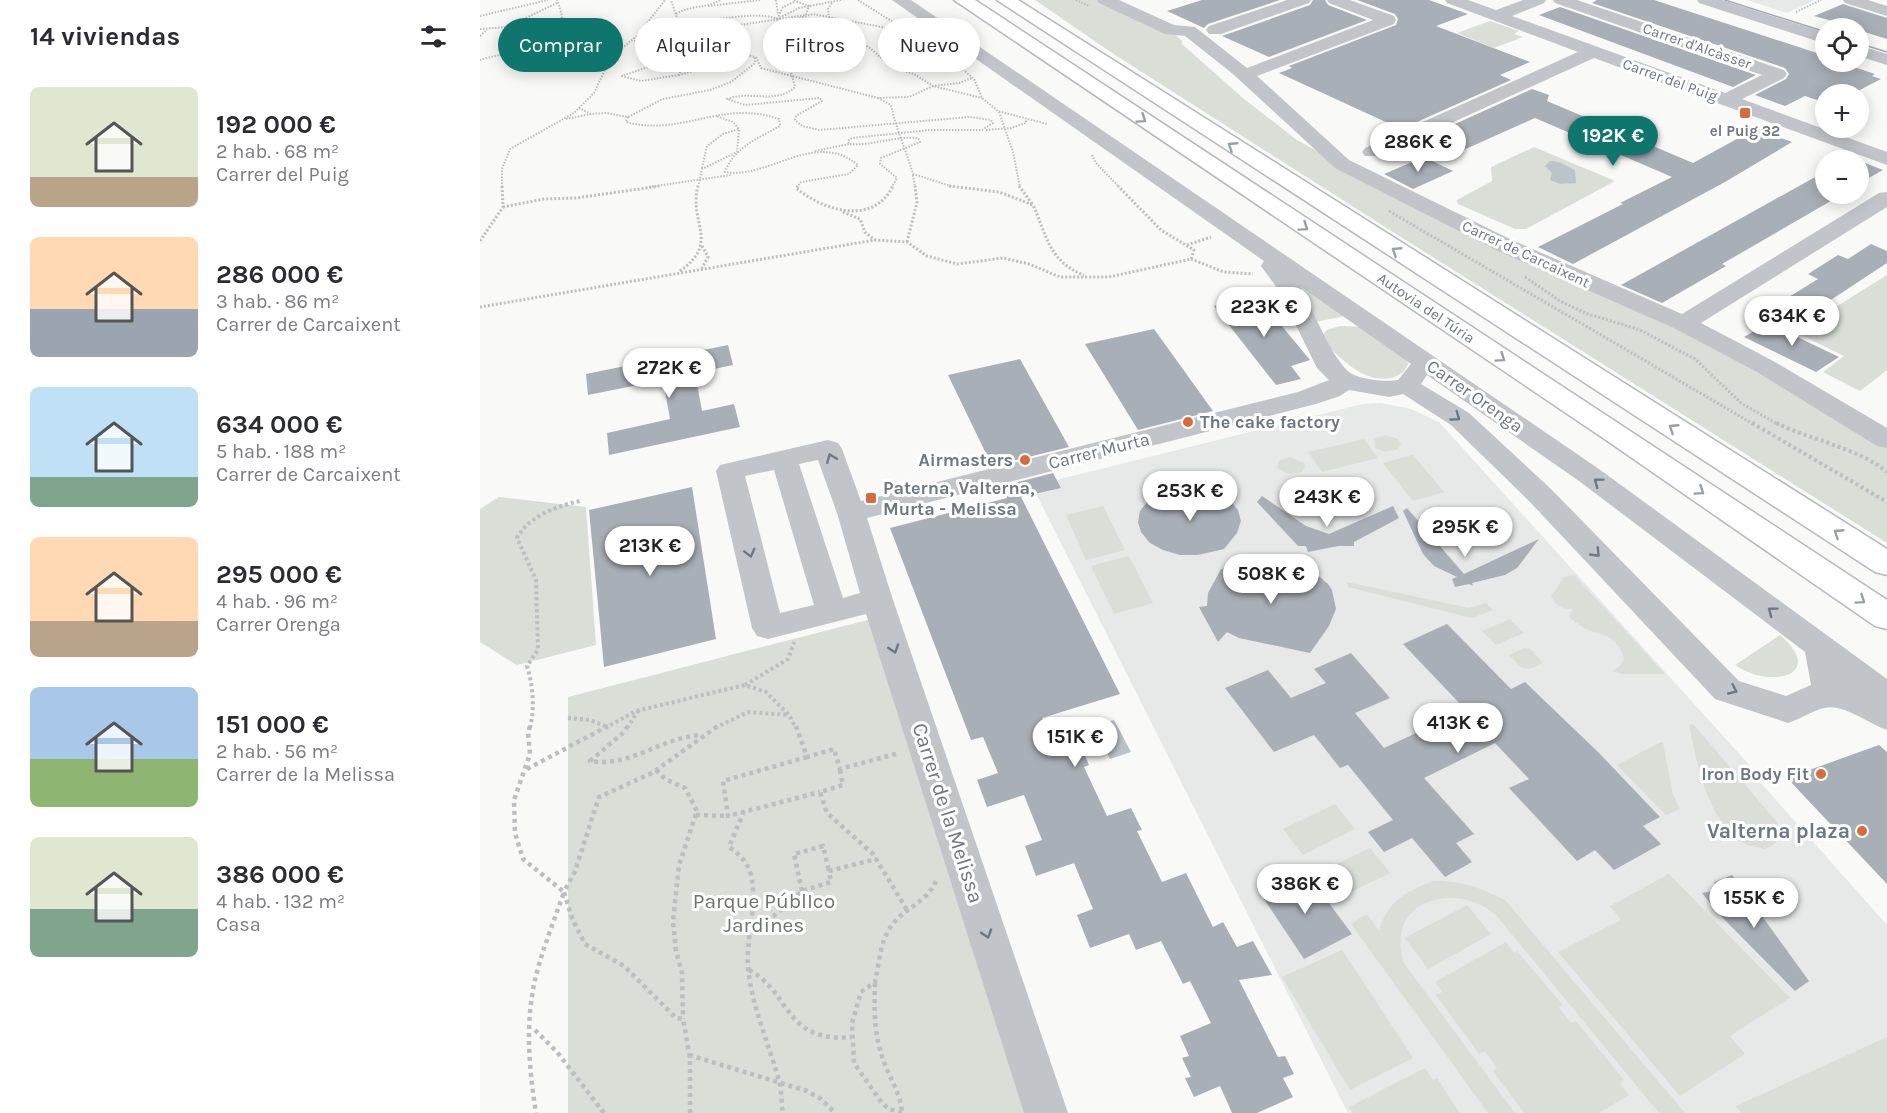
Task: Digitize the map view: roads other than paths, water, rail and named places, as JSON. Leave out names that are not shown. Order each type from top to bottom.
[{"type":"highway","name":"Autovia del Túria","points":[[963,0],[1617,434],[1887,617]]},
{"type":"highway","name":"Autovia del Túria","points":[[1006,0],[1887,564]]},
{"type":"street","name":"Carrer Orenga","points":[[900,0],[1589,475],[1887,697]]},
{"type":"street","name":"Carrer de Carcaixent","points":[[1105,0],[1171,30],[1189,31],[1244,75],[1342,164],[1504,245],[1683,323],[1766,367],[1887,441]]},
{"type":"street","points":[[1215,30],[1268,0]]},
{"type":"street","points":[[1189,31],[1192,27],[1303,0]]},
{"type":"street","points":[[1244,75],[1388,20],[1335,0]]},
{"type":"street","name":"Carrer del Puig","points":[[1454,0],[1887,159]]},
{"type":"street","points":[[1496,16],[1538,0]]},
{"type":"street","name":"Carrer d'Alcàsser","points":[[1561,0],[1778,74],[1726,100]]},
{"type":"street","points":[[1706,0],[1815,35]]},
{"type":"street","points":[[1851,0],[1887,11]]},
{"type":"street","points":[[1372,152],[1592,52]]},
{"type":"street","points":[[1869,54],[1887,60]]},
{"type":"street","points":[[1683,323],[1887,198]]},
{"type":"street","points":[[1257,248],[1289,288],[1314,333],[1341,393],[1407,386],[1417,373],[1418,357]]},
{"type":"street","points":[[1314,333],[1325,326],[1341,321],[1356,321],[1373,327]]},
{"type":"street","name":"Carrer Orenga","points":[[1407,386],[1460,419],[1540,495],[1727,690],[1788,710],[1823,694]]},
{"type":"street","name":"Carrer Murta","points":[[851,513],[1151,448],[1307,399],[1341,393]]},
{"type":"street","name":"Carrer de la Melissa","points":[[784,459],[828,449],[851,513],[877,600],[1046,1113]]},
{"type":"street","points":[[832,611],[784,459],[730,471],[768,628],[877,600]]},
{"type":"street","points":[[1819,646],[1829,683],[1823,694],[1861,702],[1887,717]]},
{"type":"tram line","points":[[1725,0],[1815,29]]},
{"type":"tram line","points":[[1869,46],[1887,52]]},
{"type":"place","name":"el Puig 32","points":[[1745,113]]},
{"type":"place","name":"The cake factory","points":[[1188,422]]},
{"type":"place","name":"Airmasters","points":[[1025,460]]},
{"type":"place","name":"Paterna, Valterna, Murta - Melissa","points":[[871,498]]},
{"type":"place","name":"Iron Body Fit","points":[[1821,774]]},
{"type":"place","name":"Valterna plaza","points":[[1862,831]]},
{"type":"park label","name":"Parque PúblIco Jardines","points":[[764,913]]}]
